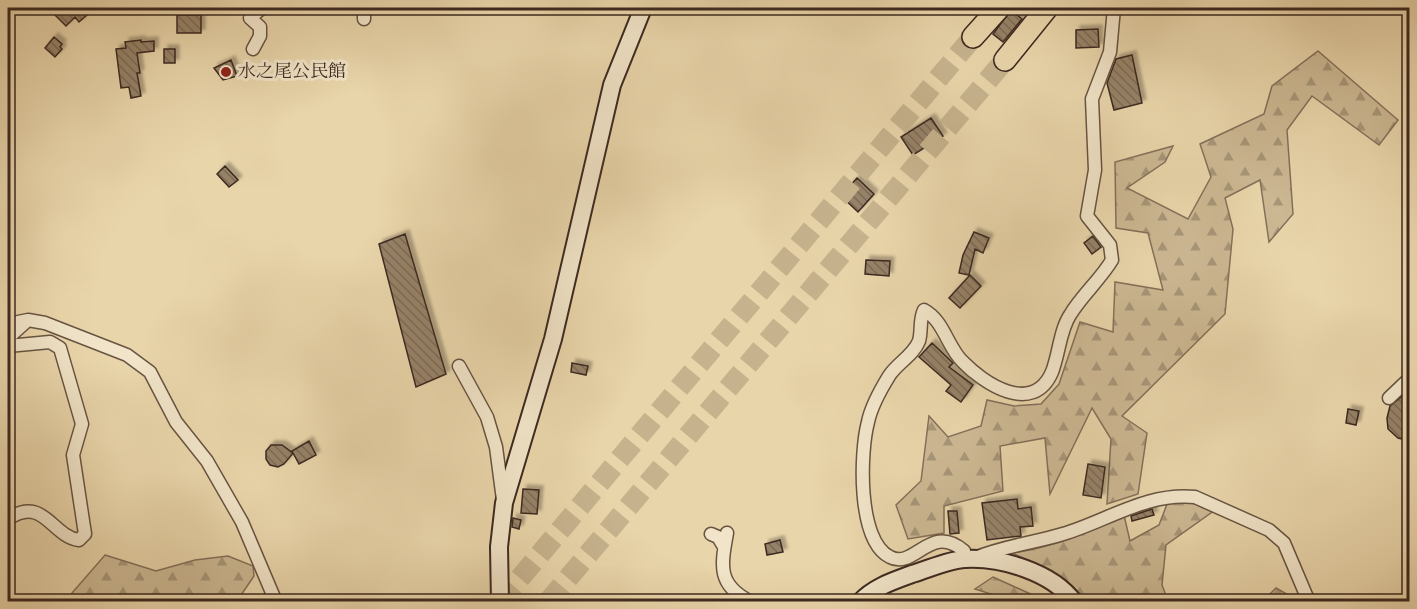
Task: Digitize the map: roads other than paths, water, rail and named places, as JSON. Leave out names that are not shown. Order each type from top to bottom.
[{"type":"highway","points":[[973,37],[999,8]]},
{"type":"highway","points":[[1005,60],[1047,8]]},
{"type":"street","points":[[253,50],[260,36],[260,27],[250,18],[262,8]]},
{"type":"street","points":[[500,602],[499,547],[504,503],[553,339],[612,85],[643,8]]},
{"type":"street","points":[[968,559],[964,551],[955,543],[945,541],[930,543],[901,560],[891,558],[884,553],[870,524],[862,480],[868,421],[890,374],[918,343],[921,316],[924,310],[934,315],[960,360],[1000,391],[1031,394],[1044,386],[1048,380],[1068,316],[1100,280],[1112,260],[1110,245],[1087,216],[1095,170],[1092,99],[1110,52],[1114,8]]},
{"type":"street","points":[[8,338],[28,320]]},
{"type":"street","points":[[8,324],[28,320],[62,328],[127,355],[150,372],[176,422],[207,461],[242,522],[276,602]]},
{"type":"street","points":[[8,346],[50,342],[60,348],[82,424],[73,455],[85,534],[80,540],[72,538],[45,517],[33,512],[19,513],[8,519]]},
{"type":"street","points":[[459,366],[487,417],[496,447],[504,503]]},
{"type":"street","points":[[1389,398],[1410,378]]},
{"type":"street","points":[[865,599],[905,577],[997,549],[1034,543],[1079,529],[1121,510],[1181,496],[1195,497],[1269,530],[1284,543],[1309,602]]},
{"type":"street","points":[[727,533],[722,563],[724,581],[738,596],[751,602]]},
{"type":"street","points":[[711,534],[718,537],[724,547]]},
{"type":"street","points":[[968,559],[990,560],[1029,571],[1060,587],[1074,602]]},
{"type":"tunnel","points":[[500,602],[973,37]]},
{"type":"tunnel","points":[[548,602],[1005,60]]},
{"type":"place","name":"水之尾公民館","points":[[226,72]]}]
